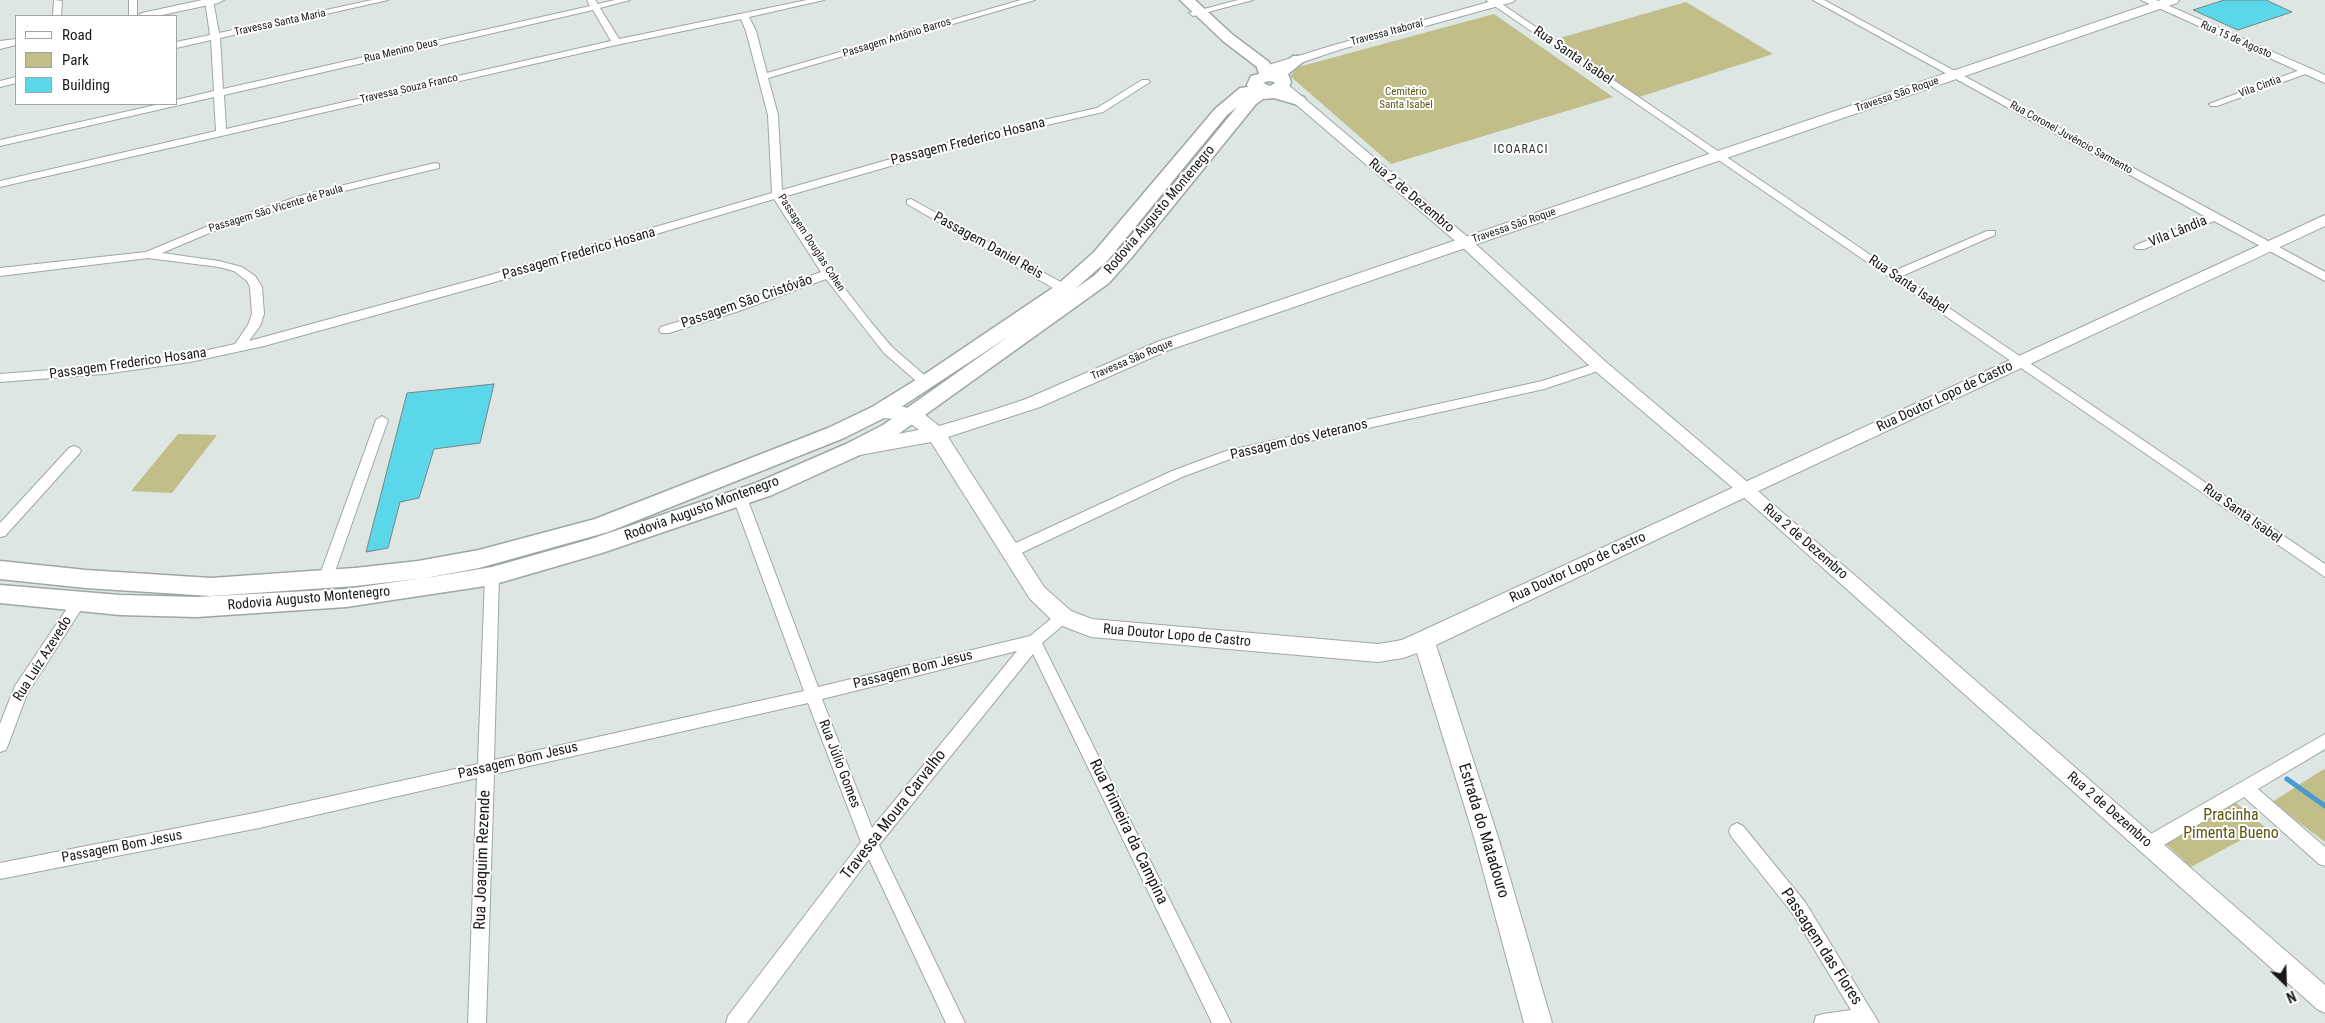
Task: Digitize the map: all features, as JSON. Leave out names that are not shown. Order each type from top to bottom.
[{"type":"main road","name":"Rua 2 de Dezembro","points":[[1179,0],[1193,8],[1224,42],[1257,66],[1266,84]]},
{"type":"main road","name":"Travessa São Roque","points":[[854,449],[936,434],[1032,403],[1163,346],[1956,75],[2153,3],[2174,0]]},
{"type":"main road","points":[[1298,59],[1266,84],[1274,93],[1298,100]]},
{"type":"main road","name":"Rodovia Augusto Montenegro","points":[[0,594],[79,602],[196,608],[346,598],[492,576],[564,546],[616,520],[836,433],[880,412],[926,383],[1064,289],[1101,256],[1221,112],[1236,97],[1266,84]]},
{"type":"main road","name":"Rodovia Augusto Montenegro","points":[[0,570],[86,579],[211,587],[325,580],[418,570],[564,546],[740,498],[854,449],[912,415],[1102,279],[1126,253],[1266,84]]},
{"type":"main road","name":"Rua Doutor Lopo de Castro","points":[[912,415],[936,434],[1037,593],[1063,617],[1091,628],[1378,653],[1403,649],[1424,641],[2325,220]]},
{"type":"main road","points":[[880,412],[900,412],[912,415]]},
{"type":"main road","points":[[732,475],[740,498]]},
{"type":"main road","points":[[196,608],[211,587]]},
{"type":"main road","name":"Estrada do Matadouro","points":[[1424,641],[1486,837],[1538,1023]]},
{"type":"street","points":[[133,0],[133,15]]},
{"type":"street","name":"Travessa Santa Maria","points":[[178,45],[384,0]]},
{"type":"street","name":"Rua Menino Deus","points":[[178,103],[594,3],[626,0]]},
{"type":"street","name":"Travessa Souza Franco","points":[[0,184],[616,42],[820,0]]},
{"type":"street","name":"Passagem Antônio Barros","points":[[763,76],[1031,0]]},
{"type":"street","points":[[1193,8],[1249,0]]},
{"type":"street","name":"Travessa Itaboraí","points":[[1298,59],[1492,2],[1510,0]]},
{"type":"street","name":"Rua Coronel Juvêncio Sarmento","points":[[1817,0],[2325,277]]},
{"type":"street","points":[[57,15],[58,1]]},
{"type":"street","points":[[147,15],[212,1],[220,93],[221,132]]},
{"type":"street","name":"Rua Santa Isabel","points":[[1492,2],[2022,362],[2325,571]]},
{"type":"street","points":[[594,3],[616,42]]},
{"type":"street","name":"Rua 15 de Agosto","points":[[2153,3],[2325,80]]},
{"type":"street","name":"Passagem Douglas Cohen","points":[[744,16],[751,30],[773,115],[777,196],[828,274],[866,324],[888,350],[926,383]]},
{"type":"street","points":[[0,45],[15,42]]},
{"type":"street","name":"Vila Cintia","points":[[2214,104],[2305,70]]},
{"type":"street","points":[[0,84],[15,80]]},
{"type":"street","name":"Passagem Frederico Hosana","points":[[0,378],[104,370],[190,358],[239,347],[418,300],[972,140],[1100,110],[1145,82]]},
{"type":"street","name":"Rua 2 de Dezembro","points":[[1266,84],[1298,100],[1465,242],[1600,366],[1745,490],[2325,1001]]},
{"type":"street","points":[[0,143],[168,105]]},
{"type":"street","name":"Passagem São Vicente de Paula","points":[[148,255],[210,229],[307,197],[435,166]]},
{"type":"street","name":"Passagem Daniel Reis","points":[[911,202],[1064,289]]},
{"type":"street","name":"Vila Lândia","points":[[2140,246],[2215,217]]},
{"type":"street","points":[[1894,275],[1990,233]]},
{"type":"street","name":"Passagem São Vicente de Paula","points":[[0,272],[148,255],[219,264],[238,269],[252,279],[256,287],[258,314],[254,326],[239,347]]},
{"type":"street","name":"Passagem São Cristóvão","points":[[665,330],[735,308],[828,274]]},
{"type":"street","name":"Passagem dos Veteranos","points":[[1010,552],[1177,474],[1231,454],[1544,385],[1600,366]]},
{"type":"street","points":[[325,580],[382,420]]},
{"type":"street","points":[[0,532],[74,451]]},
{"type":"street","name":"Rua Júlio Gomes","points":[[740,498],[812,695],[870,844],[956,1023]]},
{"type":"street","name":"Rua Joaquim Rezende","points":[[477,1023],[492,576]]},
{"type":"street","name":"Rua Luiz Azevedo","points":[[0,745],[20,691],[79,602]]},
{"type":"street","name":"Travessa Moura Carvalho","points":[[735,1023],[870,844],[1034,641],[1063,617]]},
{"type":"street","name":"Passagem Bom Jesus","points":[[0,871],[259,820],[812,695],[1034,641]]},
{"type":"street","name":"Rua Primeira da Campina","points":[[1034,641],[1222,1023]]},
{"type":"street","points":[[2148,845],[2245,788],[2322,746]]},
{"type":"street","points":[[2245,788],[2325,858]]},
{"type":"street","name":"Passagem das Flores","points":[[1737,831],[1799,908],[1868,1020],[1823,1023]]},
{"type":"green space","points":[[1686,2],[1773,54],[1639,97],[1553,40]]},
{"type":"green space","name":"Cemitério Santa Isabel","points":[[1494,14],[1613,97],[1391,164],[1290,76],[1298,67]]},
{"type":"green space","points":[[178,434],[217,435],[172,493],[131,491]]},
{"type":"green space","points":[[2325,770],[2325,842],[2272,802]]},
{"type":"green space","name":"Pracinha Pimenta Bueno","points":[[2234,801],[2265,827],[2191,867],[2166,844]]},
{"type":"building","points":[[2224,0],[2266,0],[2292,12],[2238,30],[2193,10]]},
{"type":"building","points":[[494,384],[480,443],[434,449],[419,498],[400,502],[388,548],[366,552],[407,393]]},
{"type":"waterway","points":[[2287,779],[2325,806]]},
{"type":"district","name":"ICOARACI","points":[[1521,150]]}]
